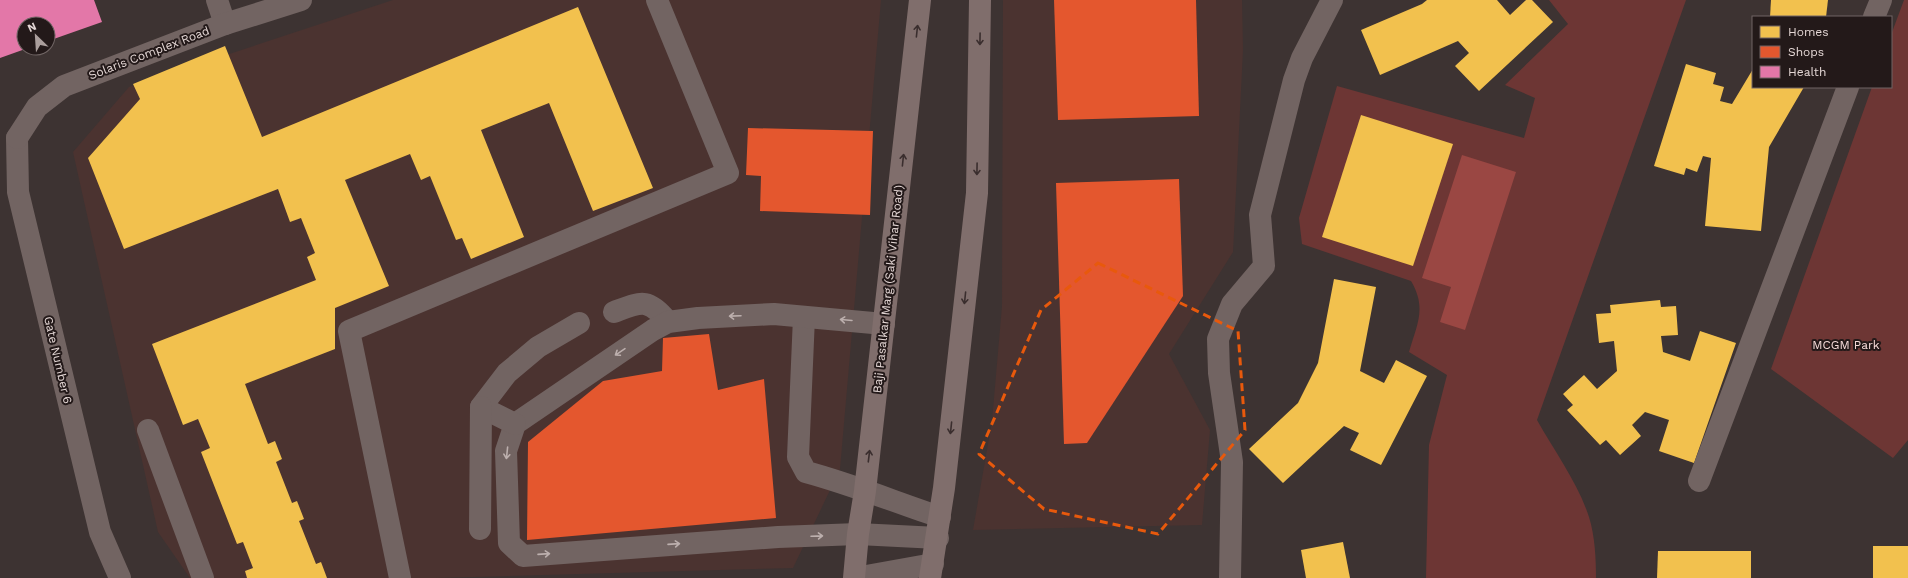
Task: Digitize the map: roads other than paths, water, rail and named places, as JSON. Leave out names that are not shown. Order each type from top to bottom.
[{"type":"main road","name":"Baji Pasalkar Marg (Saki Vihar Road)","points":[[855,578],[858,534],[865,491],[920,0]]},
{"type":"main road","points":[[932,571],[939,527],[977,193],[980,0]]},
{"type":"street","points":[[217,0],[225,24]]},
{"type":"street","name":"Solaris Complex Road","points":[[9,136],[37,107],[64,86],[225,24],[301,0]]},
{"type":"street","points":[[400,578],[349,331],[728,173],[657,0]]},
{"type":"street","points":[[1230,578],[1232,462],[1219,373],[1218,339],[1232,304],[1264,266],[1260,215],[1294,80],[1302,58],[1332,0]]},
{"type":"street","points":[[1874,16],[1881,0]]},
{"type":"street","points":[[1699,481],[1848,88]]},
{"type":"street","name":"Gate Number 6","points":[[9,136],[18,192],[100,532],[120,578]]},
{"type":"street","points":[[614,312],[638,303],[657,308],[668,322]]},
{"type":"street","points":[[884,324],[774,314],[698,318],[668,322],[653,330],[515,424],[506,451],[509,543],[523,556],[770,537],[858,534],[939,527]]},
{"type":"street","points":[[804,317],[798,457],[806,472],[843,482],[865,491],[939,527]]},
{"type":"street","points":[[480,529],[481,407],[512,369],[538,347],[579,323]]},
{"type":"street","points":[[481,407],[515,424]]},
{"type":"street","points":[[148,430],[203,578]]},
{"type":"street","points":[[855,578],[932,571]]},
{"type":"park label","name":"MCGM Park","points":[[1846,345]]}]
